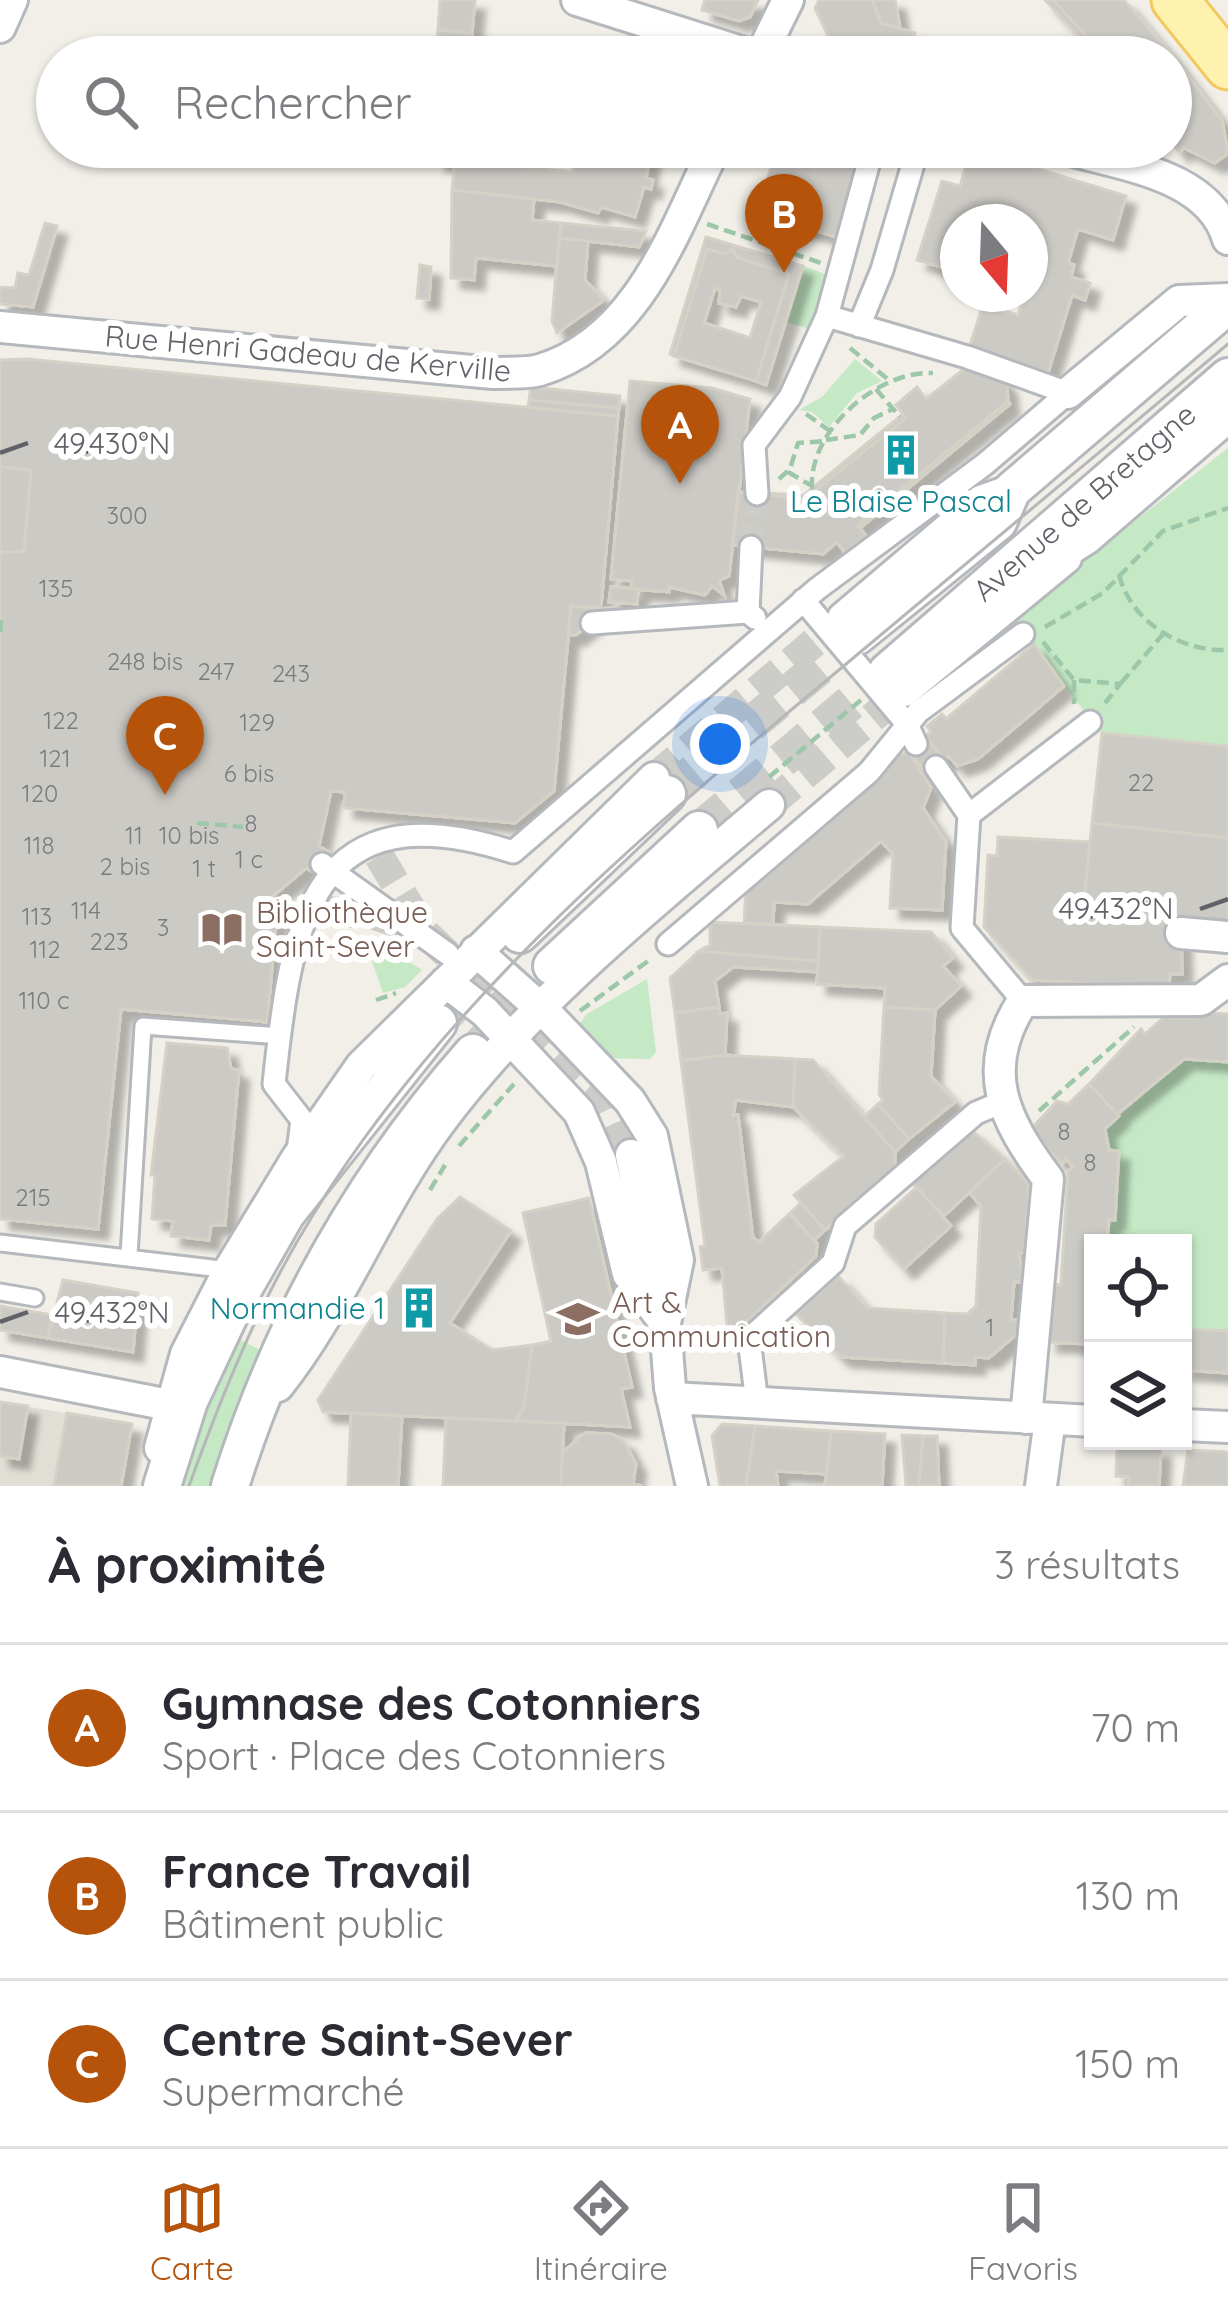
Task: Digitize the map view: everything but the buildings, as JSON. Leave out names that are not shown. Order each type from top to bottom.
[{"type":"main road","points":[[1175,0],[1228,66]]},
{"type":"street","points":[[0,27],[12,0]]},
{"type":"street","points":[[577,0],[691,36]]},
{"type":"street","points":[[769,36],[788,0]]},
{"type":"street","name":"Rue Henri Gadeau de Kerville","points":[[0,326],[493,374],[540,370],[600,338],[641,296],[705,168]]},
{"type":"street","points":[[757,490],[754,445],[795,409],[867,168]]},
{"type":"street","points":[[859,326],[882,270],[912,168]]},
{"type":"street","points":[[1128,168],[1186,186],[1216,211],[1228,239]]},
{"type":"street","points":[[297,1157],[302,1120],[274,1084],[308,907],[326,867],[355,850],[400,834],[460,835],[513,852],[803,600],[985,464],[1068,393],[1209,309]]},
{"type":"street","name":"Avenue de Bretagne","points":[[850,627],[998,522],[1012,490],[1209,309]]},
{"type":"street","points":[[825,321],[960,355],[1068,393]]},
{"type":"street","name":"Avenue de Bretagne","points":[[889,683],[941,628],[1228,377]]},
{"type":"street","name":"Avenue de Bretagne","points":[[941,628],[1085,536],[1228,413]]},
{"type":"street","points":[[889,683],[973,639],[1085,536]]},
{"type":"street","points":[[748,613],[751,547]]},
{"type":"street","points":[[803,600],[889,683],[912,734]]},
{"type":"street","points":[[592,623],[748,613],[771,628]]},
{"type":"street","points":[[668,944],[1023,634]]},
{"type":"street","points":[[969,815],[1090,722]]},
{"type":"street","points":[[936,767],[969,815],[962,928],[1023,1001]]},
{"type":"street","points":[[520,934],[660,786]]},
{"type":"street","points":[[157,1486],[169,1405],[186,1354],[229,1270],[297,1157],[361,1066],[457,962],[660,786]]},
{"type":"street","points":[[251,1419],[292,1368],[407,1168],[511,1041],[764,795]]},
{"type":"street","points":[[552,966],[699,830]]},
{"type":"street","points":[[326,867],[457,962],[541,1009],[629,1101],[652,1136],[678,1261],[665,1322]]},
{"type":"street","points":[[1181,933],[1228,937]]},
{"type":"street","points":[[457,962],[511,1041],[579,1112],[594,1141],[628,1274],[665,1322]]},
{"type":"street","points":[[1023,1001],[1201,1000],[1228,980]]},
{"type":"street","points":[[1023,1001],[1008,1025],[1000,1103],[1014,1133],[1048,1179],[1038,1418],[1042,1486]]},
{"type":"street","points":[[157,1486],[198,1382],[286,1214],[438,1023]]},
{"type":"street","points":[[230,1486],[251,1419],[312,1280],[414,1120],[473,1053]]},
{"type":"street","points":[[757,1403],[749,1339],[833,1263],[845,1226],[976,1113],[1000,1103]]},
{"type":"street","points":[[631,1155],[665,1322],[672,1398],[692,1486]]},
{"type":"street","points":[[0,1372],[169,1405]]},
{"type":"street","points":[[672,1398],[1084,1421]]},
{"type":"street","points":[[1192,1425],[1228,1427]]},
{"type":"lane","points":[[129,1255],[143,1027],[280,1036]]},
{"type":"lane","points":[[0,1243],[229,1270]]},
{"type":"lane","points":[[0,1292],[35,1298]]},
{"type":"path","points":[[711,226],[838,268]]},
{"type":"path","points":[[825,321],[890,381]]},
{"type":"path","points":[[788,472],[812,488],[831,432],[876,389],[912,370],[943,371],[960,355]]},
{"type":"path","points":[[876,389],[900,417]]},
{"type":"path","points":[[795,409],[831,432]]},
{"type":"path","points":[[757,490],[788,472],[799,434],[795,409]]},
{"type":"path","points":[[799,434],[826,441],[860,435],[874,418],[893,410]]},
{"type":"path","points":[[1120,684],[1074,680],[1036,632],[1103,593],[1163,531],[1228,508]]},
{"type":"path","points":[[1119,575],[1124,595],[1164,633],[1209,651],[1228,650]]},
{"type":"path","points":[[0,632],[1,619]]},
{"type":"path","points":[[1090,722],[1164,633]]},
{"type":"path","points":[[764,795],[889,683]]},
{"type":"path","points":[[197,824],[243,827]]},
{"type":"path","points":[[577,1014],[647,961]]},
{"type":"path","points":[[1014,1133],[1165,999]]},
{"type":"shaded area","points":[[0,1402],[132,1424],[121,1486],[0,1486]]},
{"type":"green space","points":[[803,266],[828,275],[810,329],[786,322]]},
{"type":"green space","points":[[855,359],[882,381],[857,393],[829,427],[812,412],[799,410],[822,397]]},
{"type":"green space","points":[[1228,448],[1228,746],[1102,733],[1010,619]]},
{"type":"green space","points":[[376,941],[422,970],[405,987],[383,993],[368,950]]},
{"type":"green space","points":[[647,979],[656,1052],[650,1059],[598,1058],[573,1032],[587,1014]]},
{"type":"green space","points":[[1184,1059],[1228,1062],[1228,1331],[1192,1329],[1192,1234],[1108,1234],[1109,1220],[1115,1220],[1119,1152],[1109,1150],[1105,1129]]},
{"type":"green space","points":[[237,1338],[262,1351],[210,1486],[181,1486],[203,1418]]},
{"type":"tunnel","points":[[751,547],[757,494]]},
{"type":"tunnel","points":[[654,778],[843,618]]},
{"type":"tunnel","points":[[667,794],[857,636]]},
{"type":"tunnel","points":[[699,830],[887,672]]},
{"type":"tunnel","points":[[769,805],[904,691]]},
{"type":"tunnel","points":[[379,856],[426,934],[608,1105],[631,1155]]},
{"type":"tunnel","points":[[328,911],[375,915],[410,927]]},
{"type":"tunnel","points":[[438,1023],[520,934]]},
{"type":"tunnel","points":[[473,1053],[552,966]]},
{"type":"tram line","points":[[189,1486],[244,1347],[294,1247],[362,1142],[473,1005],[664,820],[1228,344]]},
{"type":"place","name":"France Travail","points":[[784,273]]},
{"type":"place","name":"Le Blaise Pascal","points":[[901,455]]},
{"type":"place","name":"Gymnase des Cotonniers","points":[[680,484]]},
{"type":"place","name":"Centre Saint-Sever","points":[[165,795]]},
{"type":"place","name":"Bibliothèque Saint-Sever","points":[[222,929]]},
{"type":"place","name":"Normandie 1","points":[[419,1308]]},
{"type":"place","name":"Art & Communication","points":[[578,1319]]}]
